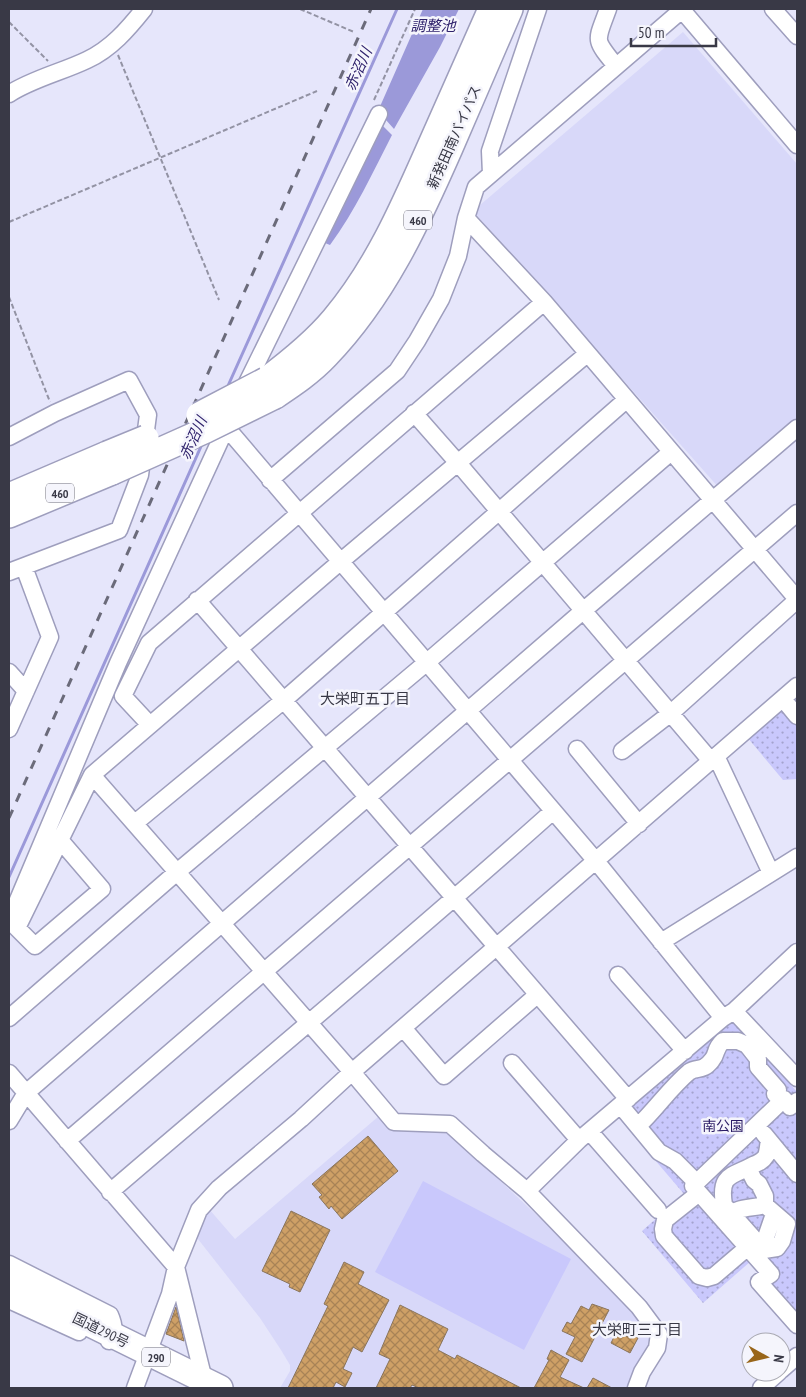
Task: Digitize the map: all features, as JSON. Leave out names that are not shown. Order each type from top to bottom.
[{"type":"highway","name":"新発田南バイパス","points":[[270,388],[333,320],[356,290],[378,256],[404,205],[491,9]]},
{"type":"highway","name":"新発田南バイパス","points":[[270,388],[305,375],[348,332],[372,300],[394,265],[423,210],[510,9]]},
{"type":"highway","name":"460","points":[[9,496],[214,427],[270,388]]},
{"type":"highway","name":"460","points":[[9,515],[109,463]]},
{"type":"highway","name":"国道290号","points":[[9,1284],[212,1385]]},
{"type":"street","points":[[9,94],[89,60],[109,47],[129,28],[144,9]]},
{"type":"street","points":[[491,174],[490,151],[538,9]]},
{"type":"street","points":[[608,9],[598,36],[600,47],[616,66]]},
{"type":"street","points":[[270,480],[397,371],[418,342],[441,299],[458,256],[466,218],[476,187],[682,9],[797,145]]},
{"type":"street","points":[[779,11],[797,36]]},
{"type":"street","points":[[12,923],[118,663],[376,107]]},
{"type":"street","points":[[466,218],[544,302],[797,599],[671,713],[622,751]]},
{"type":"street","points":[[150,725],[123,696],[149,643],[544,302]]},
{"type":"street","points":[[12,923],[60,840],[92,774],[587,354]]},
{"type":"street","points":[[9,437],[55,412],[129,380],[148,415],[140,475],[119,530],[16,570],[50,637],[9,730]]},
{"type":"street","points":[[135,823],[284,700],[382,612],[626,400]]},
{"type":"street","points":[[414,413],[500,511],[671,713],[714,759],[771,873]]},
{"type":"street","points":[[226,428],[596,861],[661,942],[729,1015],[797,1078]]},
{"type":"street","points":[[9,1121],[26,1093],[797,428]]},
{"type":"street","points":[[9,1018],[177,872],[426,663],[670,452]]},
{"type":"street","points":[[67,1141],[797,513]]},
{"type":"street","points":[[198,600],[537,994],[625,1103],[638,1126],[659,1152],[675,1161],[753,1246],[771,1274],[760,1282],[797,1325]]},
{"type":"street","points":[[9,672],[26,691]]},
{"type":"street","points":[[135,1388],[170,1294],[176,1267],[199,1210],[219,1188],[301,1119],[352,1072],[797,686]]},
{"type":"street","points":[[783,699],[797,716]]},
{"type":"street","points":[[577,749],[639,824]]},
{"type":"street","points":[[92,774],[394,1122],[450,1124],[527,1190],[639,1307],[659,1334],[657,1348],[642,1372],[636,1388]]},
{"type":"street","points":[[110,1192],[455,899],[553,811]]},
{"type":"street","points":[[12,923],[35,946],[102,889],[60,840]]},
{"type":"street","points":[[661,942],[797,857]]},
{"type":"street","points":[[527,1190],[585,1136],[729,1015],[797,952]]},
{"type":"street","points":[[618,975],[685,1051]]},
{"type":"street","points":[[403,1028],[444,1076],[537,994]]},
{"type":"street","points":[[638,1126],[653,1112],[663,1097],[691,1070],[704,1069],[714,1059],[716,1047],[723,1040],[738,1041],[747,1045],[758,1059],[758,1067],[778,1090],[775,1094],[789,1101],[757,1125],[665,1220],[664,1236],[699,1276],[707,1278],[714,1276],[753,1246],[765,1240],[781,1215]]},
{"type":"street","points":[[512,1063],[658,1210]]},
{"type":"street","points":[[9,1073],[176,1267],[212,1385]]},
{"type":"street","points":[[757,1125],[797,1174]]},
{"type":"street","points":[[727,1216],[723,1195],[724,1184],[737,1186],[741,1182],[744,1170],[761,1161],[766,1155],[769,1140]]},
{"type":"street","points":[[744,1170],[759,1184],[765,1196],[781,1215]]},
{"type":"street","points":[[727,1216],[742,1207],[781,1215]]},
{"type":"street","points":[[9,1264],[110,1315],[113,1323],[102,1331],[109,1342],[95,1339],[9,1300]]},
{"type":"path","points":[[300,9],[354,32]]},
{"type":"path","points":[[376,107],[415,9]]},
{"type":"path","points":[[9,22],[59,72]]},
{"type":"path","points":[[109,47],[119,57],[219,300]]},
{"type":"path","points":[[9,222],[317,91]]},
{"type":"path","points":[[9,297],[55,412]]},
{"type":"shaded area","points":[[683,32],[797,164],[797,421],[720,489],[473,211]]},
{"type":"shaded area","points":[[379,1116],[390,1131],[447,1131],[625,1298],[655,1337],[630,1388],[280,1388],[290,1371],[290,1365],[260,1318],[194,1234],[209,1209],[235,1239]]},
{"type":"green space","points":[[783,705],[797,721],[797,779],[783,780],[747,737]]},
{"type":"green space","name":"南公園","points":[[734,1018],[797,1092],[797,1315],[751,1261],[703,1303],[642,1231],[684,1194],[619,1118]]},
{"type":"green space","points":[[423,1181],[571,1259],[524,1350],[375,1272]]},
{"type":"water","name":"調整池","points":[[423,9],[459,9],[394,129],[378,111]]},
{"type":"water","points":[[377,120],[392,135],[348,219],[330,245],[325,243],[315,259]]},
{"type":"building","points":[[368,1136],[398,1171],[342,1219],[331,1206],[329,1209],[319,1197],[322,1195],[312,1184]]},
{"type":"building","points":[[291,1211],[330,1230],[300,1292],[289,1287],[290,1284],[262,1271]]},
{"type":"building","points":[[344,1262],[364,1272],[358,1284],[389,1300],[362,1352],[353,1347],[343,1369],[352,1373],[345,1387],[336,1382],[333,1388],[288,1388],[328,1306],[324,1304]]},
{"type":"building","points":[[592,1304],[609,1310],[582,1362],[566,1354],[575,1337],[562,1331],[567,1322],[571,1324],[581,1306],[589,1310]]},
{"type":"building","points":[[400,1305],[448,1329],[438,1350],[455,1359],[457,1355],[521,1388],[419,1388],[412,1385],[410,1388],[376,1388],[390,1359],[379,1354]]},
{"type":"building","points":[[176,1307],[184,1341],[166,1334]]},
{"type":"building","points":[[617,1331],[628,1337],[631,1333],[638,1338],[630,1353],[611,1343]]},
{"type":"building","points":[[551,1350],[569,1360],[560,1377],[584,1388],[534,1388],[549,1360],[547,1359]]},
{"type":"building","points":[[593,1378],[612,1388],[587,1388]]},
{"type":"waterway","name":"赤沼川","points":[[227,388],[397,9]]},
{"type":"waterway","name":"赤沼川","points":[[9,877],[203,442]]},
{"type":"railway","points":[[9,818],[371,9]]},
{"type":"district","name":"大栄町五丁目","points":[[365,698]]},
{"type":"district","name":"大栄町三丁目","points":[[637,1329]]}]
